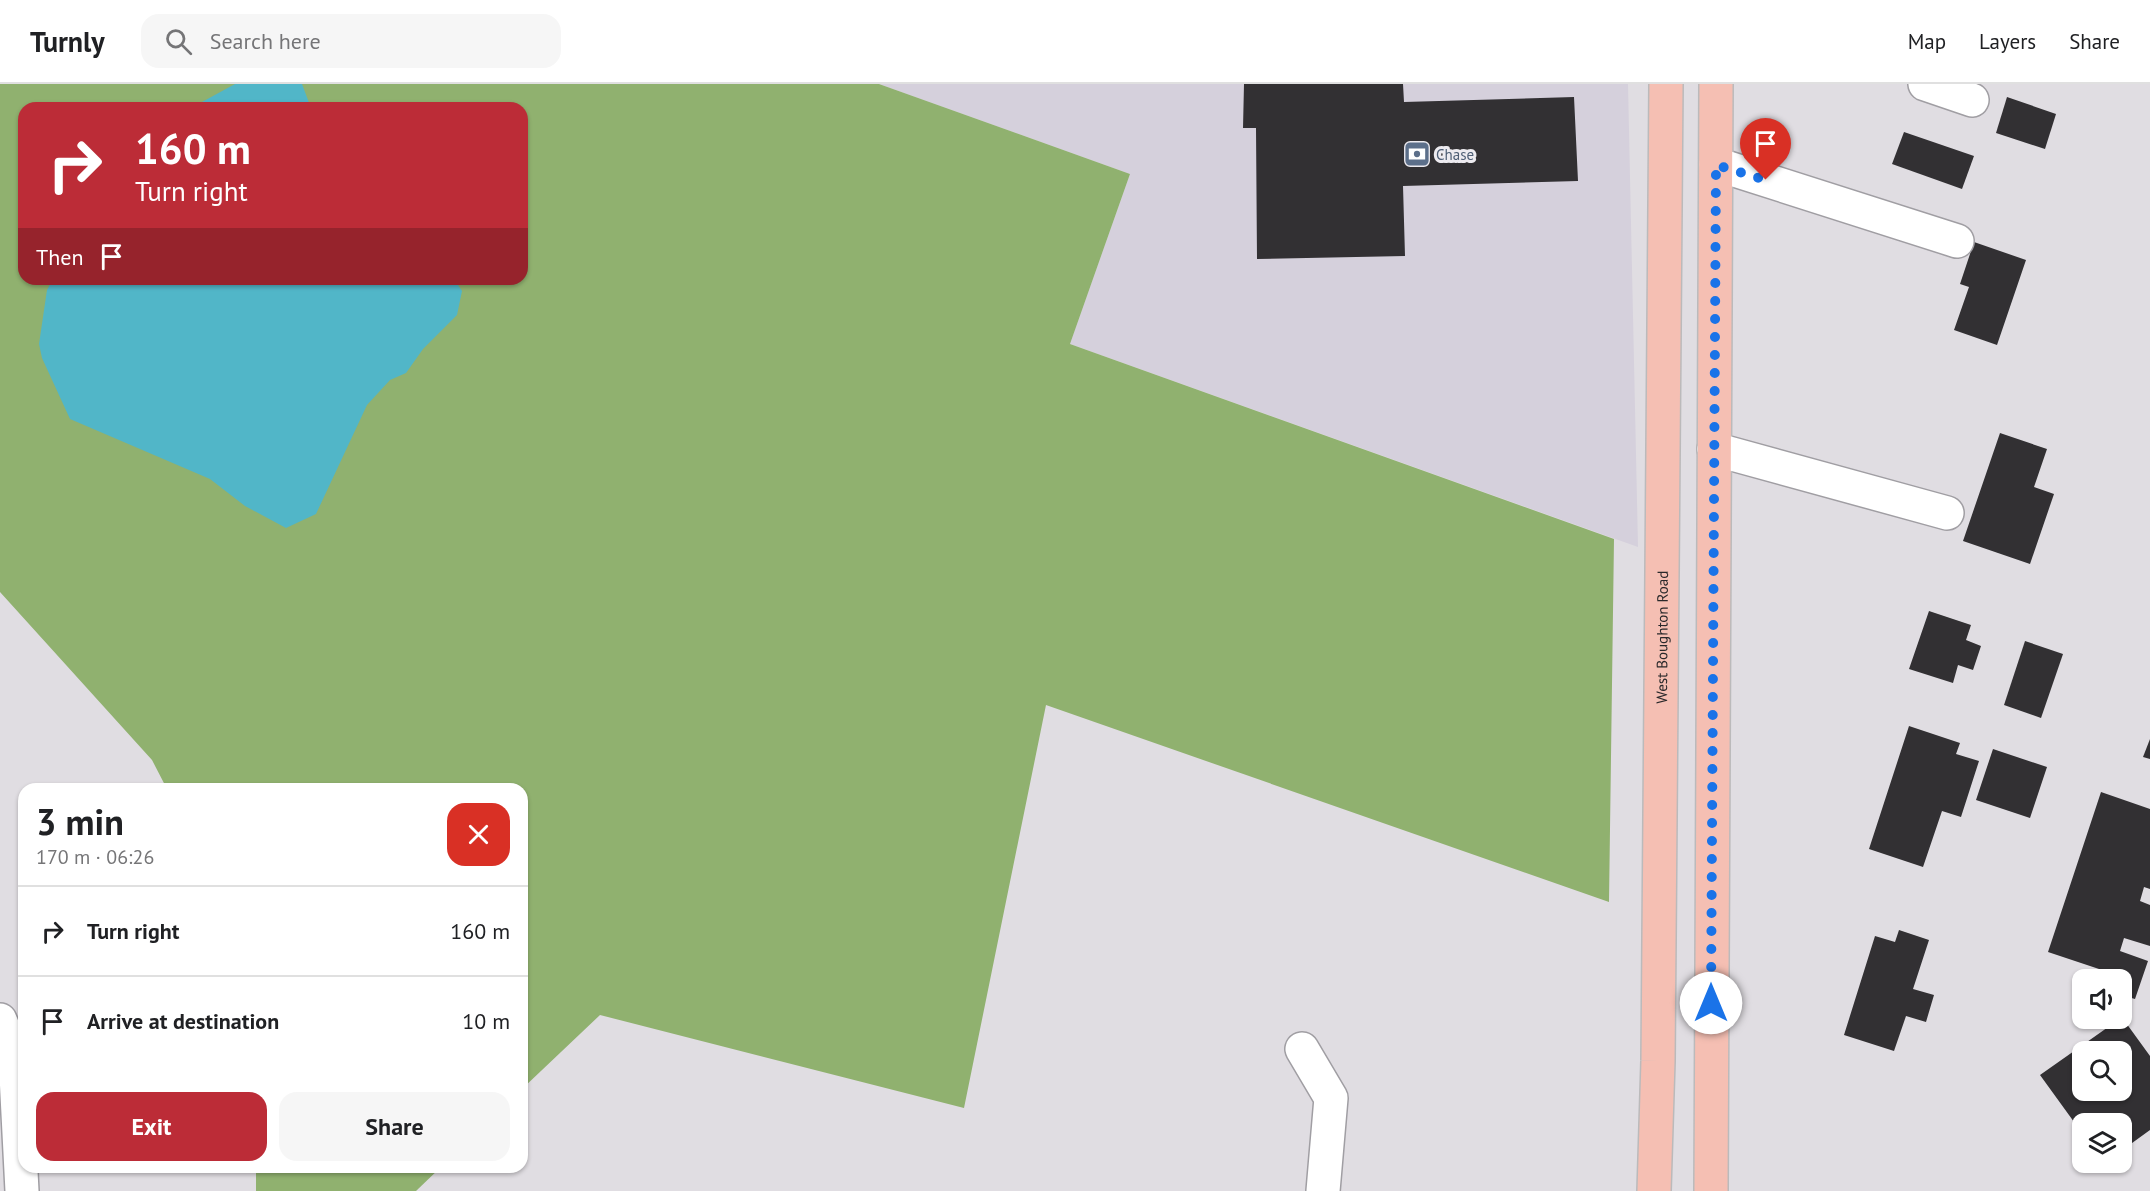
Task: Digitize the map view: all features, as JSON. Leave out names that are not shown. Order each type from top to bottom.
[{"type":"main road","name":"West Boughton Road","points":[[1654,1191],[1658,1061],[1666,84]]},
{"type":"main road","points":[[1711,1191],[1716,84]]},
{"type":"street","points":[[1925,84],[1972,100]]},
{"type":"street","points":[[1716,165],[1957,241]]},
{"type":"street","points":[[1714,449],[1947,513]]},
{"type":"street","points":[[0,1020],[15,1056],[18,1114]]},
{"type":"street","points":[[1302,1049],[1331,1098],[1323,1191]]},
{"type":"street","points":[[21,1173],[22,1191]]},
{"type":"shaded area","points":[[879,84],[1628,84],[1638,547],[1070,344],[1130,174]]},
{"type":"green space","points":[[0,84],[879,84],[1130,174],[1070,344],[1614,539],[1609,902],[1046,705],[964,1108],[600,1015],[528,1083],[528,783],[164,783],[152,760],[0,592]]},
{"type":"green space","points":[[256,1173],[435,1173],[416,1191],[256,1191]]},
{"type":"water","points":[[235,84],[302,84],[309,102],[202,102]]},
{"type":"water","points":[[50,285],[458,285],[462,291],[457,315],[423,349],[406,373],[390,380],[367,405],[316,514],[286,528],[245,506],[210,479],[70,419],[42,358],[39,344]]},
{"type":"building","name":"Chase","points":[[1244,84],[1403,84],[1404,102],[1574,97],[1578,181],[1403,186],[1405,256],[1257,259],[1256,128],[1243,128]]},
{"type":"building","points":[[2007,97],[2056,114],[2045,149],[1996,133]]},
{"type":"building","points":[[1904,132],[1974,156],[1962,189],[1892,164]]},
{"type":"building","points":[[1974,242],[2026,260],[1997,345],[1954,330],[1969,287],[1960,284]]},
{"type":"building","points":[[2000,433],[2047,449],[2034,487],[2054,494],[2030,564],[1963,541]]},
{"type":"building","points":[[1929,611],[1971,625],[1966,640],[1981,646],[1973,670],[1958,665],[1953,683],[1909,669]]},
{"type":"building","points":[[2025,641],[2063,654],[2041,718],[2004,705]]},
{"type":"building","points":[[1909,726],[1960,743],[1956,754],[1979,761],[1961,817],[1942,811],[1923,867],[1869,849]]},
{"type":"building","points":[[2150,739],[2150,759],[2143,757]]},
{"type":"building","points":[[1993,749],[2047,767],[2030,818],[1976,800]]},
{"type":"building","points":[[2101,792],[2150,809],[2150,889],[2144,887],[2140,901],[2150,905],[2150,946],[2124,938],[2120,951],[2148,961],[2135,999],[2132,998],[2132,969],[2099,969],[2048,952]]},
{"type":"building","points":[[1899,930],[1929,940],[1913,989],[1934,995],[1926,1022],[1906,1016],[1894,1051],[1844,1035],[1875,936],[1895,942]]},
{"type":"building","points":[[2105,1029],[2130,1029],[2150,1056],[2150,1130],[2132,1143],[2132,1113],[2072,1113],[2072,1119],[2040,1075],[2072,1052],[2072,1101],[2132,1101],[2132,1041],[2088,1041]]},
{"type":"place","name":"Chase","points":[[1417,154]]},
{"type":"route","points":[[1711,1003],[1716,165],[1766,180]]}]
